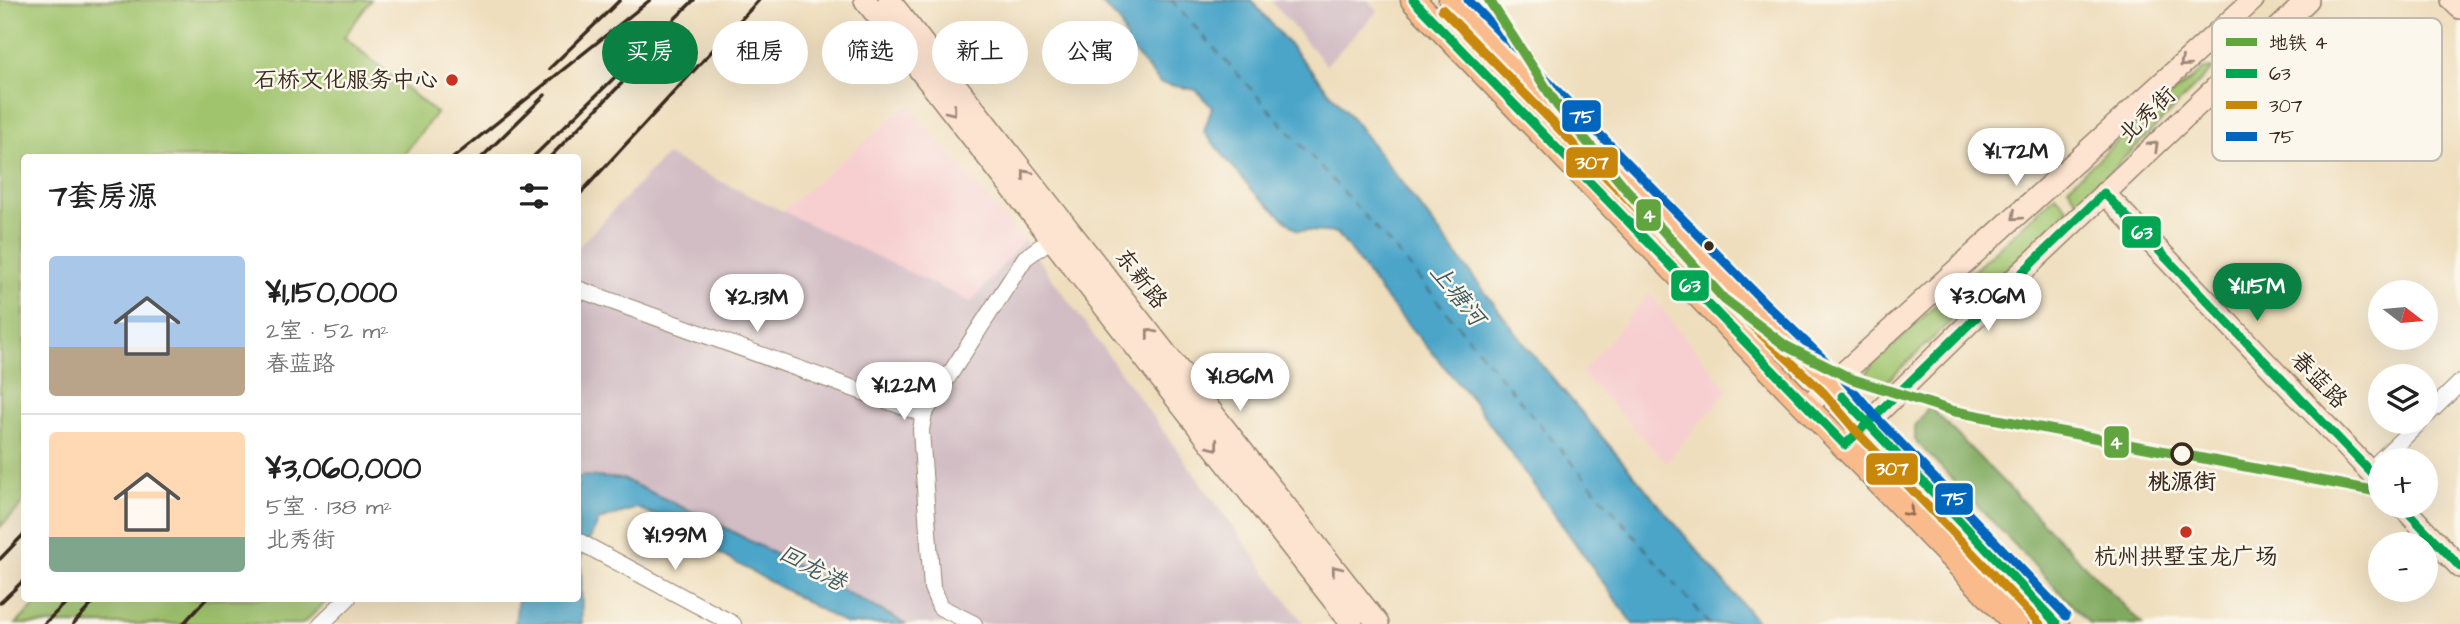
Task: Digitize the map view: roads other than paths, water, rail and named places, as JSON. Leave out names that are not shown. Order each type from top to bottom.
[{"type":"main road","name":"东新路","points":[[865,0],[1060,233],[1378,624]]},
{"type":"main road","name":"东新路","points":[[889,0],[1352,624]]},
{"type":"main road","points":[[1413,0],[2016,624]]},
{"type":"main road","points":[[1451,0],[1754,310],[1832,384],[1866,424],[2057,624]]},
{"type":"main road","name":"北秀街","points":[[2233,18],[2253,0]]},
{"type":"main road","name":"北秀街","points":[[2289,18],[2308,0]]},
{"type":"main road","points":[[2452,0],[2460,8]]},
{"type":"main road","name":"北秀街","points":[[1807,407],[2212,37]]},
{"type":"main road","name":"北秀街","points":[[1844,445],[2212,91]]},
{"type":"main road","name":"春蓝路","points":[[2104,193],[2368,471]]},
{"type":"main road","points":[[2414,518],[2460,566]]},
{"type":"street","points":[[974,624],[940,607],[932,587],[921,430],[923,414],[1025,258],[1060,233]]},
{"type":"street","points":[[581,290],[923,414]]},
{"type":"street","points":[[2438,404],[2460,383]]},
{"type":"street","points":[[2398,448],[2410,434]]},
{"type":"street","points":[[581,543],[733,624]]},
{"type":"street","points":[[321,624],[344,602]]},
{"type":"water","name":"上塘河","points":[[1098,0],[1251,0],[1356,123],[1530,351],[1759,624],[1633,624],[1472,399],[1386,299],[1337,233],[1297,230],[1253,191],[1204,132],[1212,107],[1196,90],[1160,83],[1138,57],[1138,21],[1119,21]]},
{"type":"water","points":[[581,476],[623,479],[720,525],[906,624],[846,624],[704,545],[667,520],[637,508],[599,520],[581,557]]},
{"type":"water","points":[[581,557],[582,624],[515,624],[518,602],[581,602]]},
{"type":"railway","points":[[549,69],[620,0]]},
{"type":"railway","points":[[458,154],[650,0]]},
{"type":"railway","points":[[536,154],[694,0]]},
{"type":"railway","points":[[581,193],[759,0]]},
{"type":"railway","points":[[553,154],[621,84]]},
{"type":"railway","points":[[485,154],[545,95]]},
{"type":"railway","points":[[0,559],[21,537]]},
{"type":"railway","points":[[0,603],[21,583]]},
{"type":"railway","points":[[44,624],[67,602]]},
{"type":"railway","points":[[73,624],[94,602]]},
{"type":"railway","points":[[183,624],[203,602]]},
{"type":"metro line","name":"4","points":[[1489,0],[1557,105],[1625,188],[1724,299],[1786,346],[1852,379],[1953,411],[2368,490]]},
{"type":"place","name":"石桥文化服务中心","points":[[452,80]]},
{"type":"place","name":"桃源街","points":[[2182,454]]},
{"type":"place","name":"杭州拱墅宝龙广场","points":[[2186,532]]},
{"type":"water label","name":"回龙港","points":[[812,568]]}]
